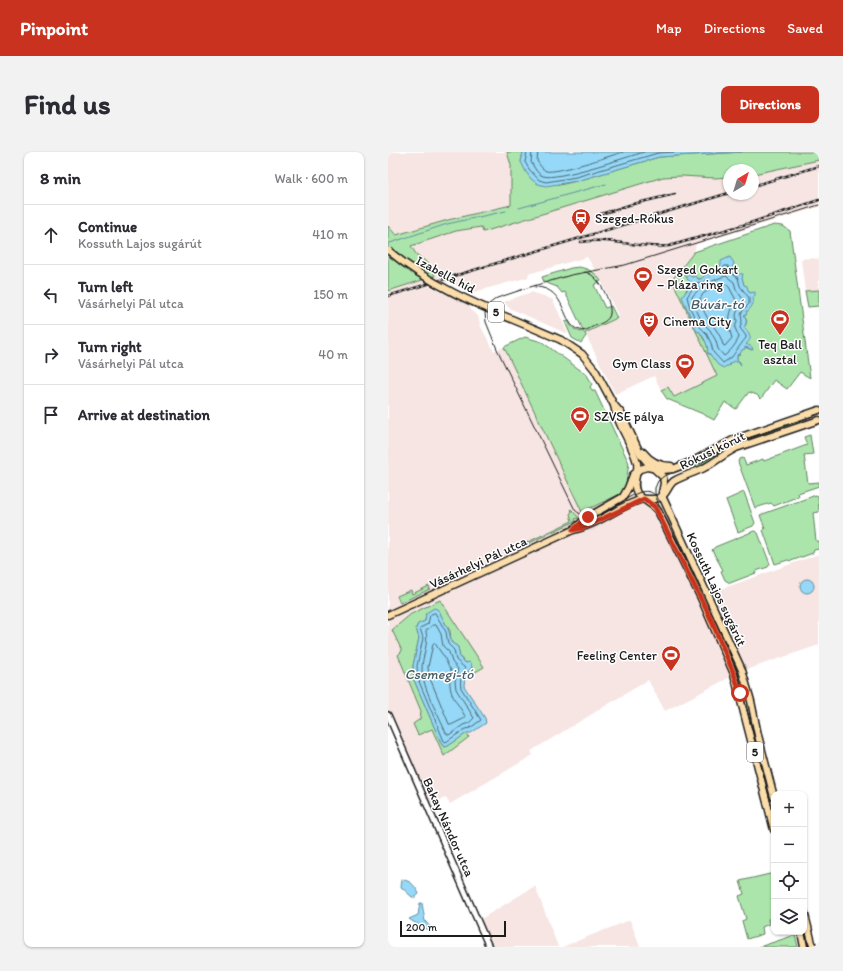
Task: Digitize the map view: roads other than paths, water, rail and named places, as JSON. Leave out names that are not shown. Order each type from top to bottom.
[{"type":"main road","name":"Izabella híd","points":[[389,250],[416,272],[438,285],[561,340]]},
{"type":"main road","name":"Kossuth Lajos sugárút","points":[[561,340],[589,361],[602,380],[614,405],[616,416],[634,455],[638,470],[635,487],[638,494],[652,504],[658,512],[701,598],[734,674],[773,827]]},
{"type":"main road","name":"Kossuth Lajos sugárút","points":[[614,405],[621,413],[643,458],[660,473],[664,480],[662,496],[742,670],[750,694],[759,740],[772,791]]},
{"type":"main road","name":"Rókusi körút","points":[[638,470],[647,467],[663,470],[680,466],[693,461],[735,439],[819,410]]},
{"type":"main road","name":"Rókusi körút","points":[[662,496],[675,481],[703,468],[731,450],[819,420]]},
{"type":"main road","points":[[634,440],[646,455],[656,463],[666,466],[680,466]]},
{"type":"main road","name":"Vásárhelyi Pál utca","points":[[573,530],[588,517],[623,496],[633,475],[638,470]]},
{"type":"main road","points":[[644,499],[655,499],[662,496]]},
{"type":"main road","name":"Vásárhelyi Pál utca","points":[[389,615],[644,499]]},
{"type":"main road","points":[[807,923],[813,947]]},
{"type":"main road","points":[[802,935],[804,947]]},
{"type":"street","name":"Bakay Nándor utca","points":[[388,715],[489,947]]},
{"type":"water","points":[[523,152],[742,152],[659,157],[577,181],[546,186],[538,184],[531,179],[526,172],[521,162]]},
{"type":"water","name":"Búvár-tó","points":[[730,257],[734,263],[734,272],[743,274],[742,278],[744,285],[747,286],[750,293],[755,292],[752,305],[748,311],[746,311],[747,314],[744,315],[746,318],[746,324],[744,327],[749,333],[750,338],[746,344],[752,347],[753,350],[745,347],[740,354],[737,355],[737,360],[741,365],[735,361],[724,368],[718,365],[709,353],[707,354],[708,348],[706,342],[699,331],[697,332],[682,297],[692,283],[687,279],[687,276],[685,276],[683,271],[687,270],[690,276],[696,276],[698,279],[701,279],[706,274],[709,274],[711,270],[719,268],[721,261]]},
{"type":"water","points":[[804,579],[810,579],[814,583],[814,589],[810,593],[804,593],[800,589],[800,583]]},
{"type":"water","name":"Csemegi-tó","points":[[434,608],[439,611],[449,632],[451,642],[458,647],[460,658],[466,663],[469,662],[471,664],[472,667],[465,676],[464,686],[485,718],[486,723],[445,747],[442,745],[414,680],[413,666],[419,638],[416,628],[418,624],[425,621],[426,613]]},
{"type":"water","points":[[402,880],[408,881],[415,886],[419,894],[416,897],[412,897],[401,887]]},
{"type":"water","points":[[420,903],[422,903],[425,921],[432,929],[431,930],[409,919],[418,915]]},
{"type":"waterway","points":[[519,208],[606,184]]},
{"type":"waterway","points":[[390,243],[447,224],[506,211]]},
{"type":"tram line","points":[[660,502],[652,493],[643,491],[598,515],[586,516],[575,510],[497,349],[486,322],[485,313],[489,304],[497,298],[530,287],[571,275],[625,265],[819,205]]},
{"type":"tram line","points":[[535,287],[546,289],[553,293],[559,300],[574,327],[586,330],[605,322],[609,317],[610,308],[609,302],[601,285],[593,276],[585,272]]},
{"type":"tram line","points":[[771,804],[739,679],[728,649],[658,503],[655,488],[658,481],[664,476],[701,463],[735,443],[819,414]]},
{"type":"tram line","points":[[807,935],[810,947]]},
{"type":"railway","points":[[759,184],[819,166]]},
{"type":"railway","points":[[601,214],[629,205],[675,194]]},
{"type":"railway","points":[[388,296],[723,195]]},
{"type":"railway","points":[[581,242],[604,241],[647,246],[669,246],[750,223],[819,200]]},
{"type":"place","name":"Szeged-Rókus","points":[[581,235]]},
{"type":"place","name":"Szeged Gokart – Pláza ring","points":[[643,293]]},
{"type":"place","name":"Teq Ball asztal","points":[[780,336]]},
{"type":"place","name":"Cinema City","points":[[649,338]]},
{"type":"place","name":"Gym Class","points":[[685,380]]},
{"type":"place","name":"SZVSE pálya","points":[[580,433]]},
{"type":"place","name":"Feeling Center","points":[[671,672]]}]
